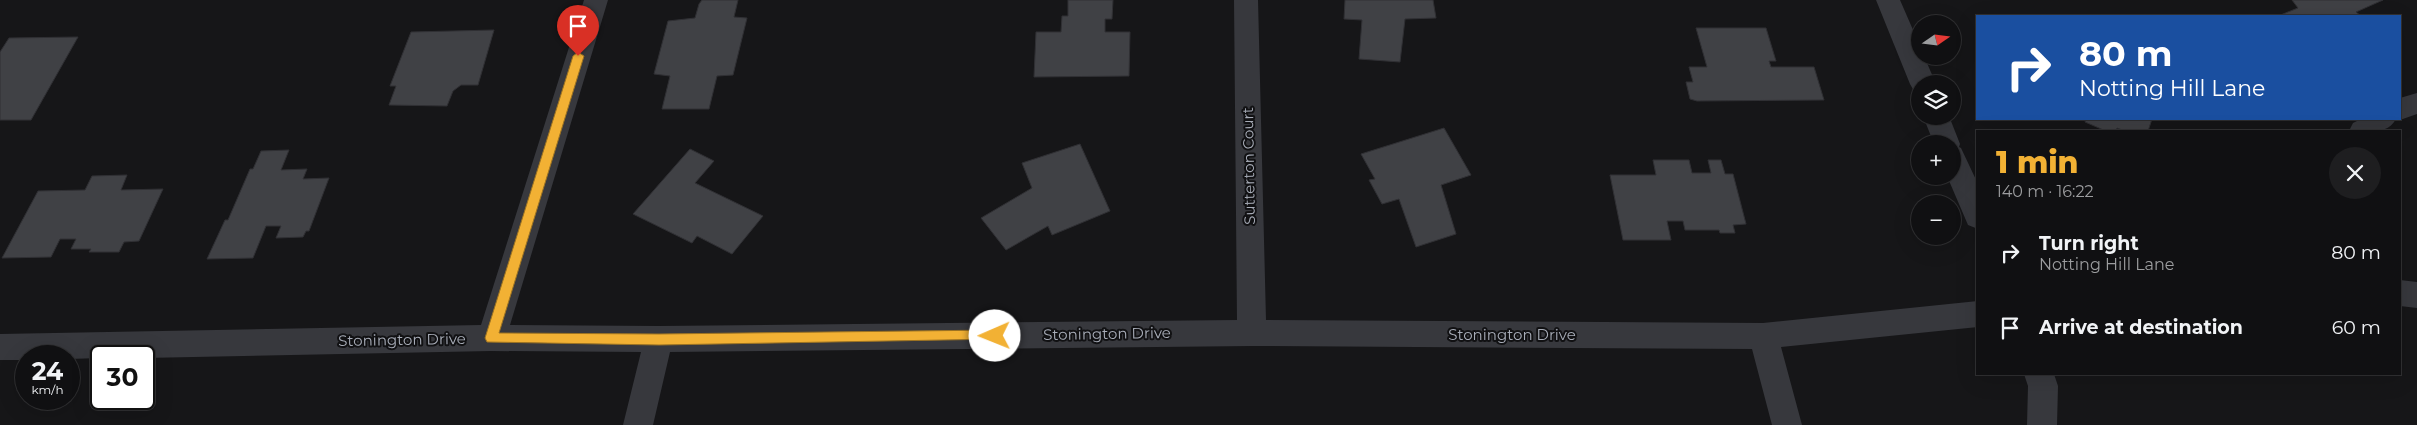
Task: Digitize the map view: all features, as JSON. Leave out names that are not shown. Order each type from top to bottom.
[{"type":"street","points":[[491,338],[596,0]]},
{"type":"street","name":"Sutterton Court","points":[[1246,0],[1252,333]]},
{"type":"street","points":[[1888,0],[1918,75]]},
{"type":"street","points":[[2401,109],[2417,103]]},
{"type":"street","points":[[2364,130],[2381,120]]},
{"type":"street","points":[[1961,177],[1976,212]]},
{"type":"street","points":[[2401,293],[2417,295]]},
{"type":"street","name":"Stonington Drive","points":[[0,348],[491,338],[659,339],[1252,333],[1763,336],[1976,314]]},
{"type":"street","points":[[1763,336],[1788,425]]},
{"type":"street","points":[[638,425],[659,339]]},
{"type":"street","points":[[2039,375],[2044,386],[2042,425]]},
{"type":"building","points":[[702,0],[738,0],[734,17],[747,18],[733,75],[717,76],[709,109],[662,109],[670,76],[654,74],[668,21],[695,18]]},
{"type":"building","points":[[1068,0],[1113,0],[1112,19],[1105,19],[1105,32],[1130,32],[1129,76],[1034,77],[1036,32],[1061,32],[1062,16],[1068,16]]},
{"type":"building","points":[[1345,0],[1433,0],[1436,18],[1405,19],[1400,62],[1359,59],[1362,20],[1344,19]]},
{"type":"building","points":[[2292,0],[2383,0],[2356,12],[2360,15],[2280,15],[2298,8]]},
{"type":"building","points":[[1696,28],[1766,28],[1776,61],[1769,61],[1771,67],[1814,67],[1824,100],[1697,101],[1690,99],[1686,82],[1693,82],[1689,67],[1707,67]]},
{"type":"building","points":[[494,30],[478,85],[461,85],[453,91],[447,106],[389,105],[396,86],[390,86],[411,32]]},
{"type":"building","points":[[78,37],[31,120],[0,120],[0,52],[9,38]]},
{"type":"building","points":[[2086,120],[2152,120],[2148,130],[2122,130],[2117,128],[2116,130],[2104,130],[2085,122]]},
{"type":"building","points":[[1444,128],[1471,175],[1441,185],[1456,234],[1416,247],[1399,199],[1382,204],[1369,180],[1375,179],[1361,154]]},
{"type":"building","points":[[1080,144],[1110,211],[1052,235],[1048,226],[1006,250],[981,218],[1032,188],[1022,163]]},
{"type":"building","points":[[690,149],[714,161],[695,183],[763,216],[732,254],[697,236],[692,243],[633,214]]},
{"type":"building","points":[[289,150],[281,170],[307,169],[303,179],[329,178],[309,231],[306,231],[303,237],[276,238],[281,226],[266,226],[253,258],[207,259],[225,220],[228,220],[250,169],[253,169],[261,151]]},
{"type":"building","points":[[1653,160],[1689,160],[1692,173],[1711,173],[1708,160],[1721,160],[1725,174],[1733,174],[1746,224],[1733,225],[1735,233],[1720,233],[1719,230],[1685,230],[1683,221],[1667,221],[1671,240],[1623,240],[1610,175],[1656,175]]},
{"type":"building","points":[[127,175],[121,190],[163,189],[139,241],[124,242],[119,252],[89,252],[91,249],[71,249],[76,239],[60,239],[51,257],[2,258],[38,191],[85,190],[92,176]]},
{"type":"route","points":[[578,56],[491,338],[659,339],[995,336]]}]
